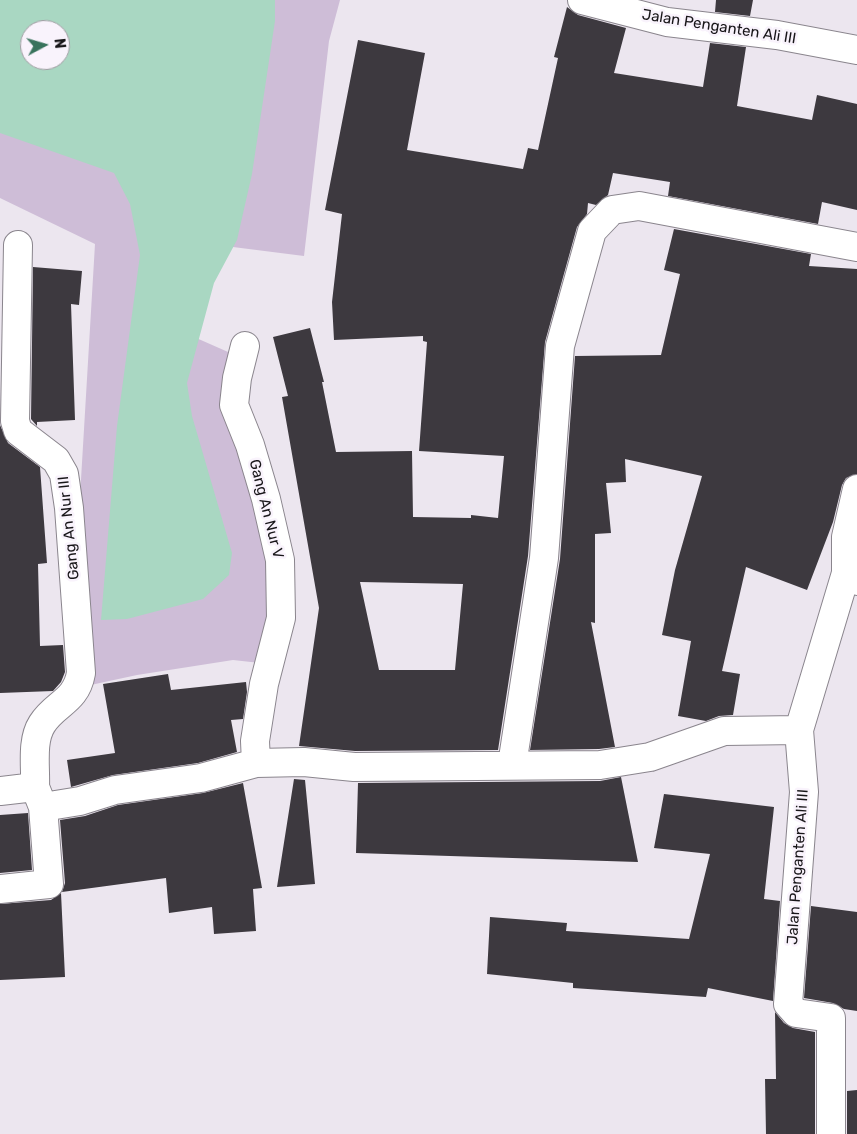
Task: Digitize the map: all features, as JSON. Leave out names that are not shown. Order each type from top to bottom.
[{"type":"street","name":"Jalan Penganten Ali III","points":[[582,0],[667,22],[777,35],[857,50]]},
{"type":"street","points":[[512,765],[544,558],[560,346],[592,231],[612,210],[639,206],[857,247]]},
{"type":"street","name":"Gang An Nur III","points":[[0,889],[49,884],[36,742],[41,726],[75,692],[82,673],[69,508],[64,474],[56,460],[18,431],[15,421],[18,245]]},
{"type":"street","name":"Gang An Nur V","points":[[245,346],[237,378],[234,406],[250,445],[266,498],[280,560],[281,618],[264,684],[255,741],[256,764]]},
{"type":"street","name":"Jalan Penganten Ali III","points":[[831,1134],[831,1018],[796,1013],[791,1010],[788,1004],[804,792],[799,730],[831,629],[852,577],[846,537],[857,489]]},
{"type":"street","points":[[0,791],[80,801],[115,790],[201,778],[256,764],[304,762],[354,768],[600,765],[650,757],[724,731],[799,730]]},
{"type":"shaded area","points":[[0,0],[340,0],[329,41],[304,256],[154,237],[144,315],[244,359],[250,427],[283,510],[295,621],[278,665],[233,660],[137,675],[86,686],[78,530],[95,244],[0,198]]},
{"type":"shaded area","points":[[0,0],[275,0],[275,21],[252,174],[237,240],[214,283],[187,383],[192,416],[232,553],[229,575],[203,599],[127,619],[101,620],[117,426],[140,255],[130,204],[114,173],[0,133]]},
{"type":"building","points":[[716,0],[753,0],[750,16],[715,12]]},
{"type":"building","points":[[567,7],[578,15],[626,28],[614,73],[703,87],[710,43],[746,47],[737,106],[812,120],[817,95],[857,104],[857,210],[822,202],[818,224],[668,196],[670,182],[613,173],[608,195],[596,205],[588,203],[587,214],[577,227],[545,342],[528,556],[498,750],[355,751],[299,746],[319,608],[282,397],[288,396],[273,337],[310,328],[324,382],[322,382],[336,452],[412,451],[413,517],[471,518],[471,515],[498,518],[504,456],[419,451],[427,342],[423,341],[423,336],[334,340],[332,302],[342,214],[325,210],[358,40],[425,53],[407,150],[523,169],[528,148],[538,150],[558,58],[554,57]],"holes":[[[360,582],[463,584],[455,670],[379,670]]]},
{"type":"building","points":[[674,229],[811,254],[809,266],[857,269],[857,474],[846,478],[842,485],[833,522],[807,590],[746,567],[722,671],[740,674],[733,715],[719,716],[706,721],[678,716],[691,641],[662,635],[675,570],[702,476],[625,459],[626,482],[606,483],[611,533],[595,534],[595,623],[591,622],[615,747],[530,750],[560,559],[575,356],[661,355],[680,274],[664,270]]},
{"type":"building","points":[[33,267],[82,271],[79,305],[71,304],[75,420],[37,422],[37,426],[31,419]]},
{"type":"building","points":[[0,425],[8,443],[40,467],[47,563],[38,564],[40,646],[63,645],[65,672],[61,682],[53,691],[0,693]]},
{"type":"building","points":[[168,674],[171,690],[246,682],[247,692],[243,719],[231,720],[237,752],[198,763],[113,775],[71,787],[67,760],[115,753],[103,684]]},
{"type":"building","points":[[621,777],[638,862],[356,853],[358,783],[600,781]]},
{"type":"building","points":[[294,779],[305,780],[315,884],[277,887]]},
{"type":"building","points":[[243,783],[262,888],[253,889],[256,931],[214,934],[212,907],[169,913],[166,878],[62,892],[65,883],[60,820],[85,816],[118,805],[203,793]]},
{"type":"building","points":[[664,794],[774,807],[764,899],[780,901],[773,1001],[708,988],[706,997],[573,988],[573,983],[487,974],[490,917],[567,923],[566,931],[689,939],[710,854],[654,848]]},
{"type":"building","points":[[28,813],[32,870],[0,873],[0,815]]},
{"type":"building","points":[[61,893],[65,977],[0,980],[0,904],[51,900]]},
{"type":"building","points":[[811,906],[857,912],[857,1011],[844,1009],[833,1003],[804,998]]},
{"type":"building","points":[[775,1012],[784,1023],[793,1028],[815,1032],[815,1134],[766,1134],[765,1079],[776,1079]]},
{"type":"building","points":[[857,1090],[857,1134],[847,1134],[847,1091]]}]
